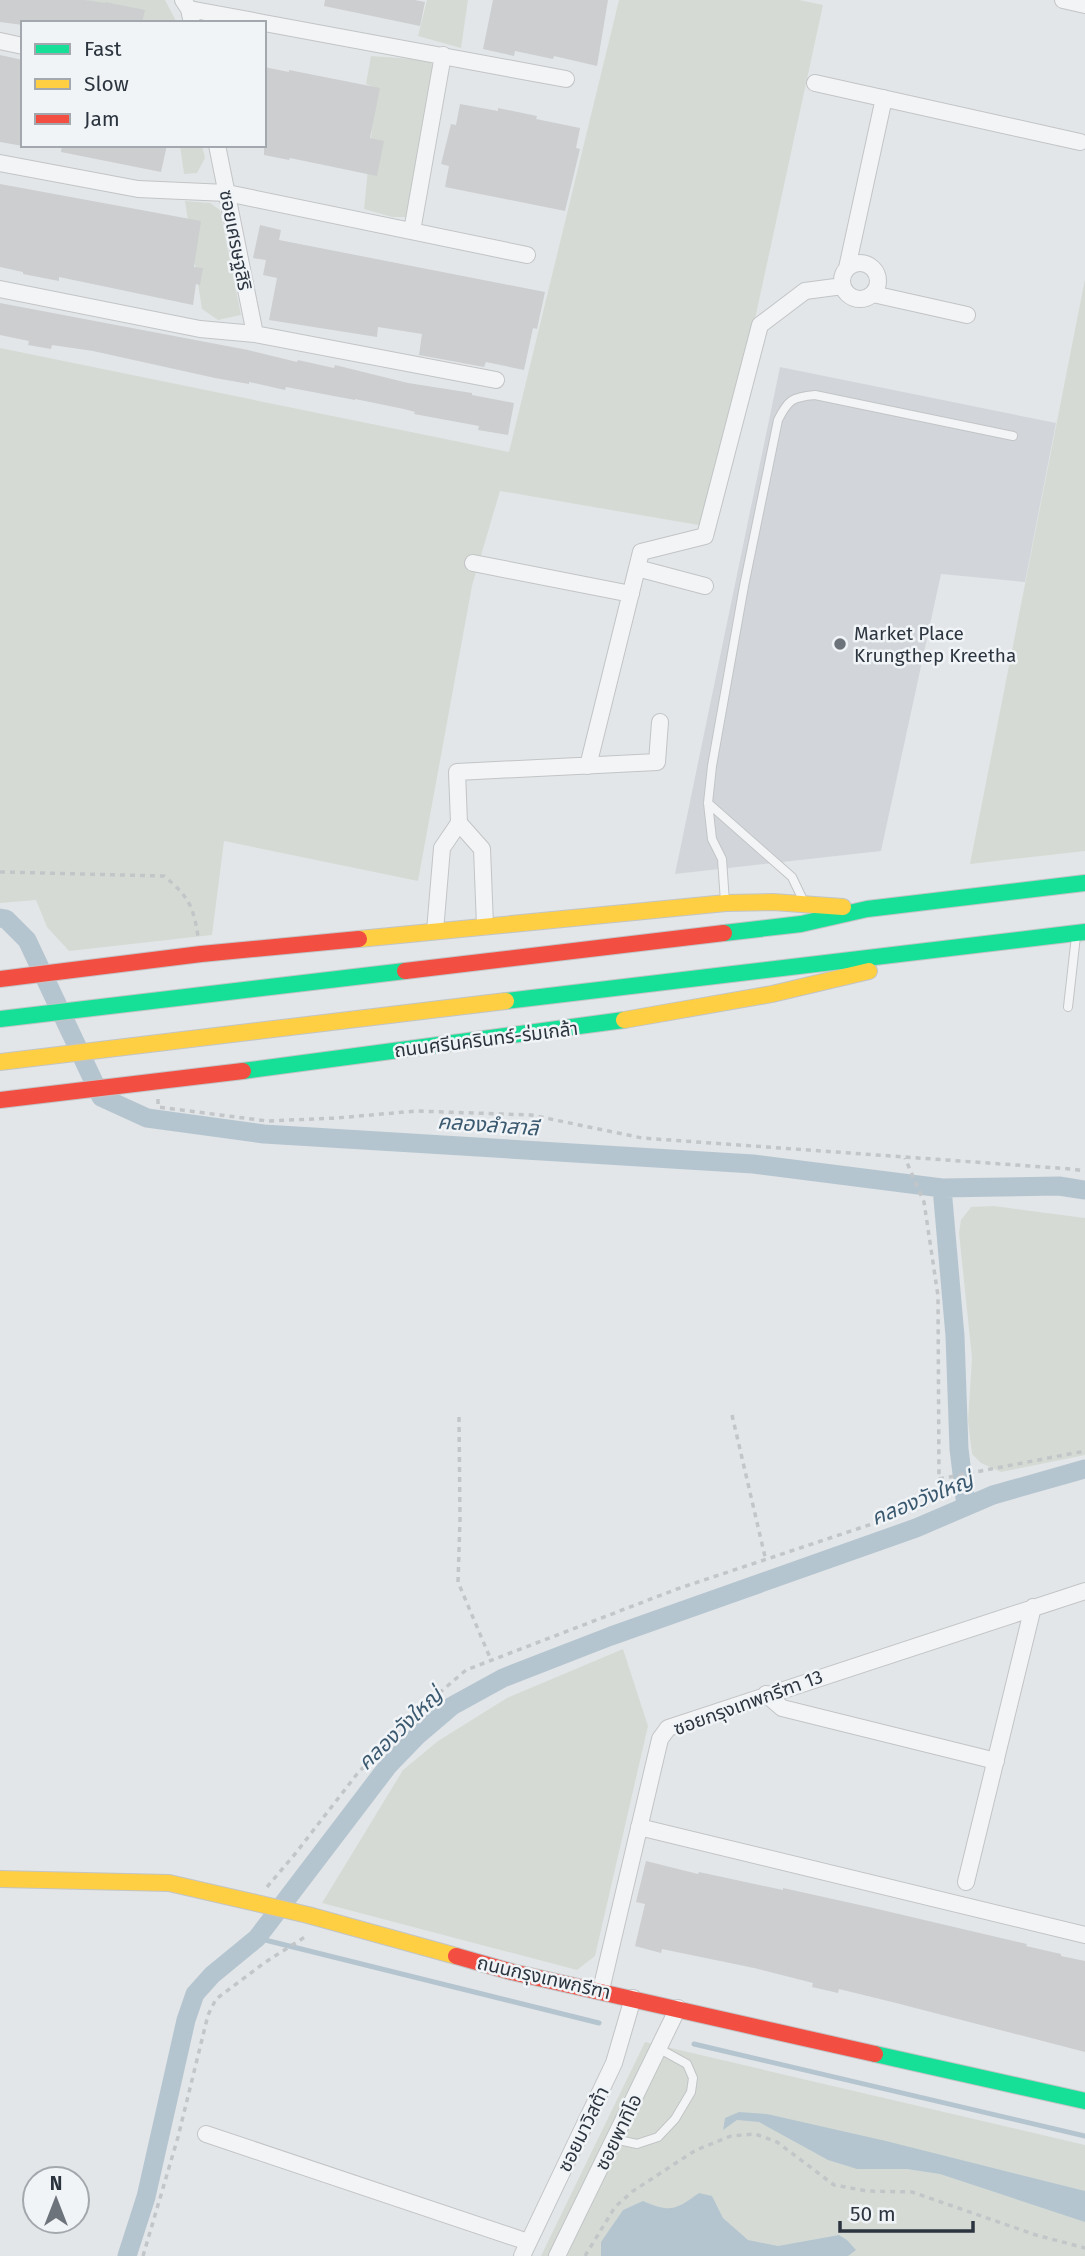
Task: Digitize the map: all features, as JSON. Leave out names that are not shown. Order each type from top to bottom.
[{"type":"main road","points":[[0,1019],[801,924],[867,909],[1085,883]]},
{"type":"main road","points":[[0,979],[201,954],[726,903],[773,902],[867,909]]},
{"type":"main road","name":"ถนนศรีนครินทร์-ร่มเกล้า","points":[[0,1062],[1081,933]]},
{"type":"main road","name":"ถนนศรีนครินทร์-ร่มเกล้า","points":[[0,1100],[602,1024],[772,994],[967,946]]},
{"type":"main road","name":"ถนนกรุงเทพกรีฑา","points":[[0,1879],[169,1883],[194,1888],[308,1915],[512,1972],[1085,2101]]},
{"type":"street","points":[[1063,0],[1085,5]]},
{"type":"street","points":[[188,11],[251,21]]},
{"type":"street","points":[[266,23],[566,79]]},
{"type":"street","points":[[0,41],[21,46]]},
{"type":"street","points":[[412,231],[443,55]]},
{"type":"street","points":[[816,83],[1080,142]]},
{"type":"street","points":[[847,268],[858,262],[874,268],[879,278],[873,294],[867,298],[855,299],[842,285],[842,279],[847,268],[884,98]]},
{"type":"street","name":"ซอยเศรษฐสิริ","points":[[217,147],[255,334]]},
{"type":"street","points":[[0,163],[138,189],[227,193],[527,255]]},
{"type":"street","points":[[588,766],[641,552],[705,536],[760,325],[805,291],[842,285]]},
{"type":"street","points":[[0,289],[200,329],[255,334],[496,380]]},
{"type":"street","points":[[873,294],[967,315]]},
{"type":"street","points":[[473,563],[631,594]]},
{"type":"street","points":[[637,568],[705,586]]},
{"type":"street","points":[[435,931],[443,849],[459,823],[457,772],[657,762],[660,722]]},
{"type":"street","points":[[459,823],[482,849],[485,926]]},
{"type":"street","name":"ซอยกรุงเทพกรีฑา 13","points":[[601,1990],[660,1739],[668,1728],[1085,1591]]},
{"type":"street","points":[[966,1882],[1033,1607]]},
{"type":"street","points":[[766,1694],[782,1708],[996,1760]]},
{"type":"street","points":[[639,1827],[1085,1935]]},
{"type":"street","name":"ซอยมาวิสต้า","points":[[525,2249],[614,2063],[633,1998]]},
{"type":"street","name":"ซอยพาทิโอ","points":[[557,2256],[678,2008]]},
{"type":"street","points":[[206,2134],[525,2249]]},
{"type":"lane","points":[[726,903],[722,859],[712,839],[708,803],[712,766],[744,586],[778,420],[786,404],[799,396],[815,395],[1013,436]]},
{"type":"lane","points":[[708,803],[792,877],[805,904]]},
{"type":"lane","points":[[1068,1007],[1073,948],[1081,933]]},
{"type":"lane","points":[[614,2138],[637,2144],[658,2137],[676,2119],[691,2092],[693,2078],[687,2064],[658,2048]]},
{"type":"path","points":[[0,872],[164,876],[181,890],[194,912],[201,954]]},
{"type":"path","points":[[159,1094],[158,1107],[267,1121],[416,1111],[531,1115],[642,1138],[1085,1171]]},
{"type":"path","points":[[266,1888],[357,1774],[408,1719],[466,1670],[677,1589],[929,1506],[939,1479],[938,1296],[924,1202],[905,1157]]},
{"type":"path","points":[[733,1415],[766,1560]]},
{"type":"path","points":[[459,1417],[458,1582],[491,1660]]},
{"type":"path","points":[[939,1479],[1085,1451]]},
{"type":"path","points":[[143,2256],[178,2137],[208,2015],[216,1999],[264,1963],[310,1934]]},
{"type":"path","points":[[585,2256],[615,2207],[633,2191],[696,2150],[731,2136],[755,2134],[777,2142],[834,2185],[867,2191],[912,2192],[1036,2235],[1085,2248]]},
{"type":"shaded area","points":[[86,0],[165,0],[176,21],[132,21]]},
{"type":"shaded area","points":[[427,0],[468,0],[461,48],[418,36]]},
{"type":"shaded area","points":[[619,0],[799,0],[823,5],[710,527],[500,491],[472,586],[418,881],[224,841],[212,935],[69,951],[47,927],[36,900],[0,903],[0,348],[509,452]]},
{"type":"shaded area","points":[[371,56],[431,60],[433,71],[409,217],[392,217],[364,209],[376,88],[366,84]]},
{"type":"shaded area","points":[[180,147],[202,147],[205,158],[197,173],[184,174]]},
{"type":"shaded area","points":[[185,201],[210,203],[220,210],[241,315],[218,320],[202,309]]},
{"type":"shaded area","points":[[1085,279],[1085,851],[970,864]]},
{"type":"shaded area","points":[[780,367],[1056,423],[1025,582],[941,574],[881,851],[675,874]]},
{"type":"shaded area","points":[[994,1206],[1085,1218],[1085,1455],[1001,1472],[981,1463],[972,1454],[968,1421],[972,1358],[959,1233],[961,1220],[971,1207]]},
{"type":"shaded area","points":[[623,1649],[648,1726],[595,1956],[577,1970],[322,1903],[403,1770],[438,1741],[507,1698]]},
{"type":"shaded area","points":[[645,2042],[1085,2145],[1085,2256],[541,2256]]},
{"type":"water","points":[[739,2112],[767,2114],[886,2141],[1085,2191],[1085,2222],[940,2174],[907,2169],[857,2169],[828,2160],[759,2122],[737,2120],[723,2130],[725,2118]]},
{"type":"water","points":[[699,2193],[712,2196],[723,2218],[748,2240],[778,2246],[839,2235],[856,2250],[848,2256],[601,2256],[601,2242],[623,2210],[643,2201],[673,2208]]},
{"type":"building","points":[[0,0],[85,0],[145,10],[142,21],[21,21],[21,25],[0,22]]},
{"type":"building","points":[[325,0],[425,2],[420,26],[324,6]]},
{"type":"building","points":[[493,0],[608,0],[597,66],[554,56],[553,59],[515,51],[514,56],[483,49]]},
{"type":"building","points":[[0,55],[21,60],[21,146],[0,142]]},
{"type":"building","points":[[266,67],[380,88],[370,138],[384,141],[377,176],[264,155]]},
{"type":"building","points":[[460,104],[498,111],[498,108],[580,128],[576,148],[580,149],[565,211],[445,187],[449,166],[441,164],[451,124],[456,125]]},
{"type":"building","points":[[62,147],[167,147],[161,172],[61,152]]},
{"type":"building","points":[[0,184],[201,221],[194,267],[203,268],[200,285],[196,284],[193,305],[59,277],[59,281],[23,274],[0,267]]},
{"type":"building","points":[[260,225],[281,230],[279,240],[545,292],[537,329],[533,328],[524,370],[486,362],[484,367],[419,355],[422,334],[378,327],[377,337],[269,320],[277,278],[263,275],[266,260],[253,258]]},
{"type":"building","points":[[0,303],[248,350],[297,362],[298,360],[334,368],[335,365],[408,383],[514,403],[508,435],[478,430],[479,426],[414,414],[415,412],[404,409],[355,399],[215,378],[93,351],[52,345],[51,349],[28,345],[29,341],[0,335]]},
{"type":"building","points":[[646,1861],[698,1874],[699,1872],[783,1888],[869,1907],[1027,1944],[1026,1946],[1085,1961],[1085,2052],[839,1989],[838,1993],[812,1987],[813,1983],[754,1968],[662,1949],[661,1953],[635,1946],[645,1904],[636,1902]]},
{"type":"waterway","name":"คลองลำสาลี","points":[[0,918],[6,919],[27,940],[101,1097],[147,1118],[264,1134],[753,1164],[942,1188],[1059,1186],[1085,1190]]},
{"type":"waterway","points":[[942,1188],[955,1336],[959,1449],[966,1506]]},
{"type":"waterway","name":"คลองวังใหญ่","points":[[127,2256],[146,2197],[186,2020],[195,1994],[212,1975],[257,1938],[388,1766],[452,1706],[503,1678],[611,1636],[916,1528],[993,1495],[1085,1469]]},
{"type":"waterway","points":[[257,1938],[599,2023]]},
{"type":"waterway","points":[[694,2044],[1085,2136]]},
{"type":"traffic: fast","points":[[724,933],[801,924],[867,909],[1085,883]]},
{"type":"traffic: fast","points":[[506,1001],[1085,932]]},
{"type":"traffic: fast","points":[[0,1019],[405,971]]},
{"type":"traffic: fast","points":[[243,1071],[624,1020]]},
{"type":"traffic: fast","points":[[875,2054],[1085,2101]]},
{"type":"traffic: slow","points":[[359,939],[726,903],[773,902],[843,907]]},
{"type":"traffic: slow","points":[[624,1020],[772,994],[869,971]]},
{"type":"traffic: slow","points":[[0,1062],[506,1001]]},
{"type":"traffic: slow","points":[[0,1879],[169,1883],[308,1915],[456,1956]]},
{"type":"traffic: jam","points":[[405,971],[724,933]]},
{"type":"traffic: jam","points":[[0,979],[201,954],[359,939]]},
{"type":"traffic: jam","points":[[0,1100],[243,1071]]},
{"type":"traffic: jam","points":[[456,1956],[512,1972],[875,2054]]},
{"type":"place","name":"Market Place Krungthep Kreetha","points":[[840,644]]}]
